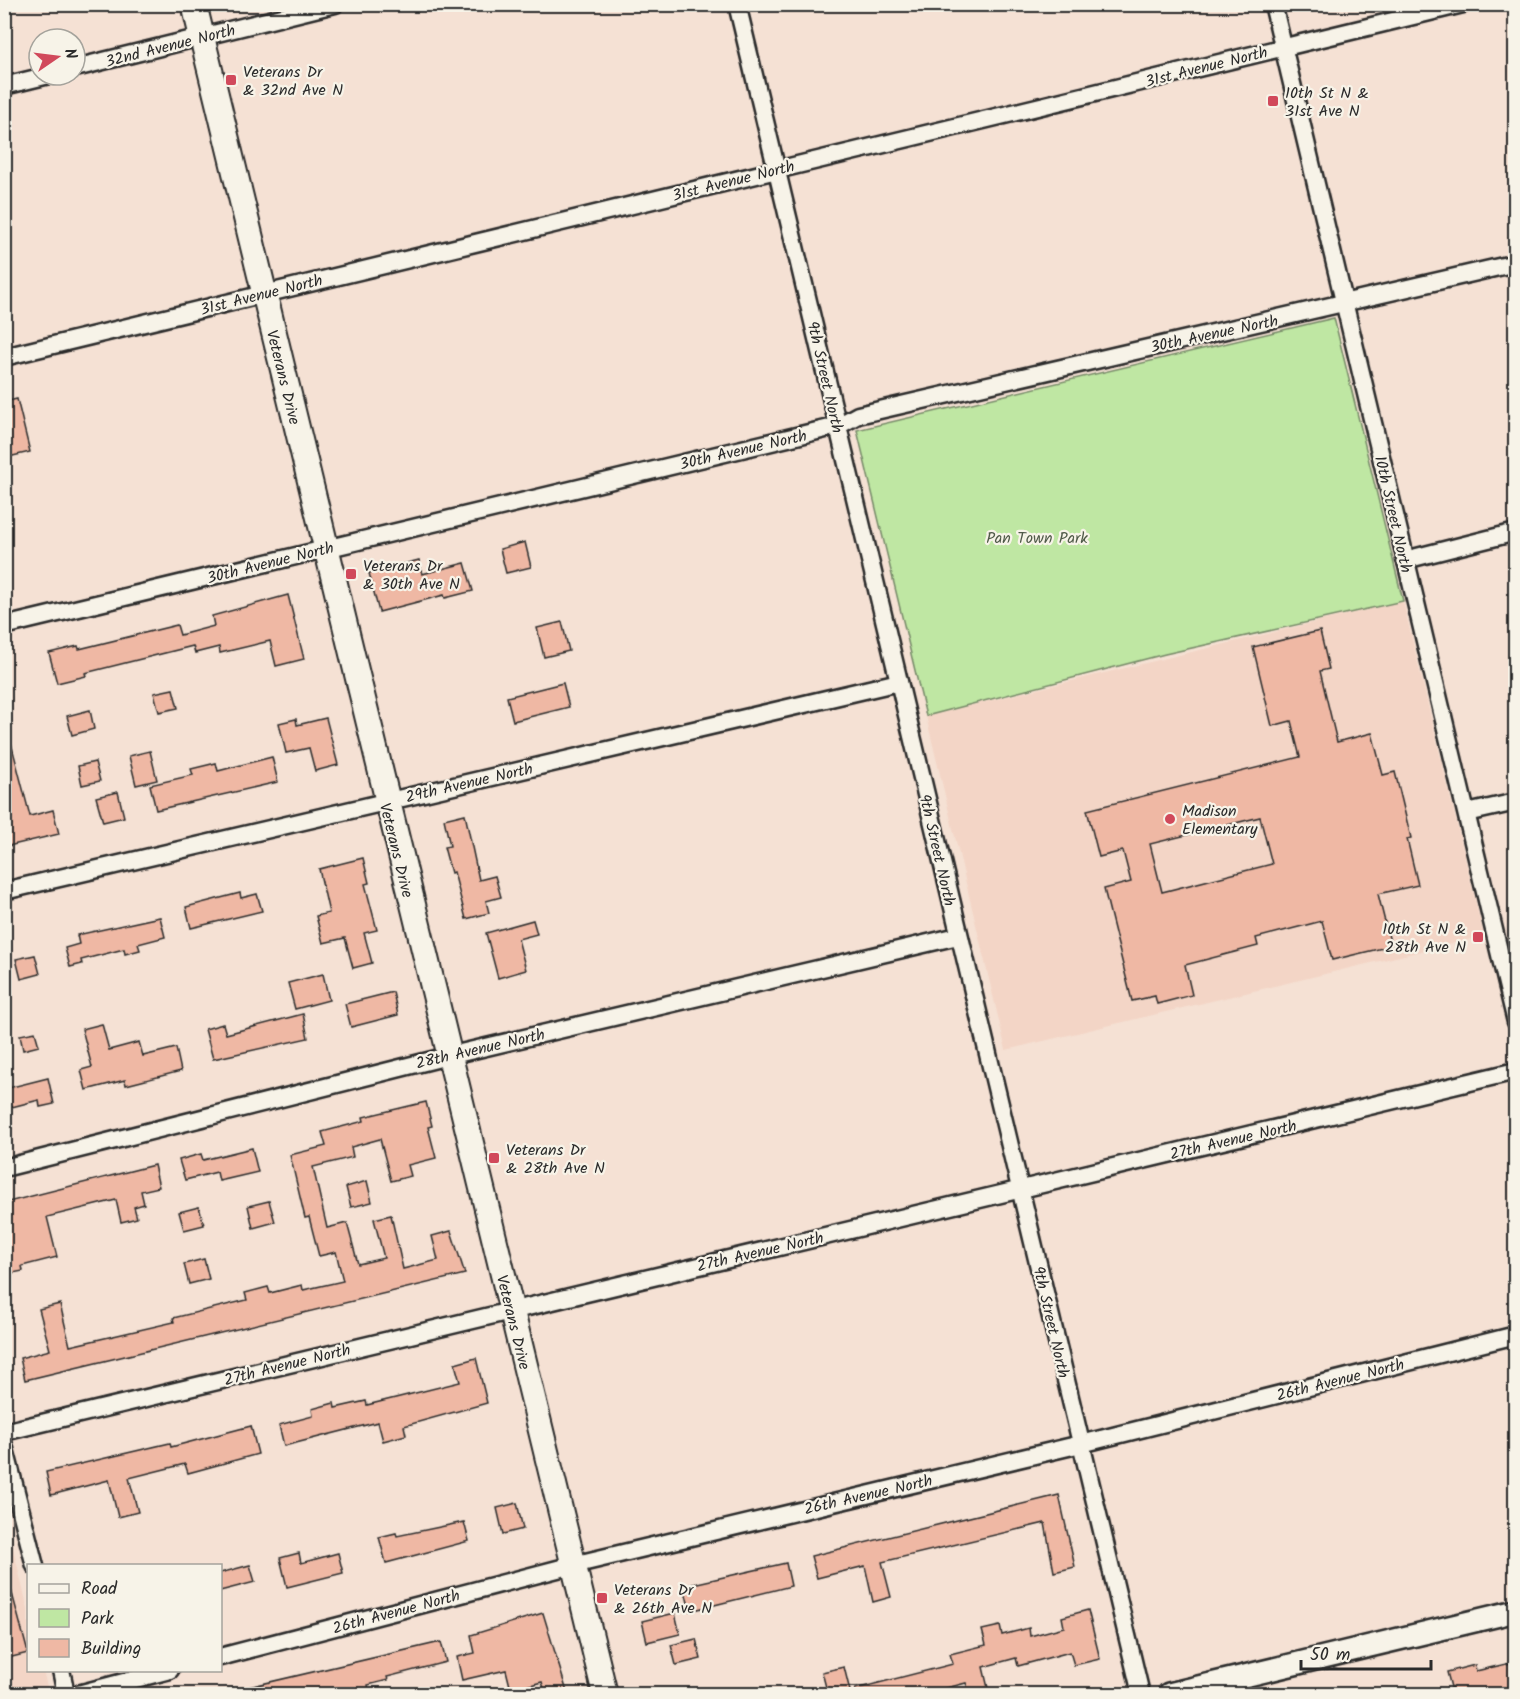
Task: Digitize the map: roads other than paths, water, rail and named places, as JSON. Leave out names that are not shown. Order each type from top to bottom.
[{"type":"main road","name":"Veterans Drive","points":[[194,4],[604,1695]]},
{"type":"street","name":"32nd Avenue North","points":[[87,66],[336,4]]},
{"type":"street","name":"9th Street North","points":[[737,4],[1141,1695]]},
{"type":"street","name":"10th Street North","points":[[1273,4],[1467,813],[1515,1023]]},
{"type":"street","name":"31st Avenue North","points":[[4,357],[1463,4]]},
{"type":"street","points":[[4,86],[27,80]]},
{"type":"street","name":"30th Avenue North","points":[[4,626],[838,426],[869,412],[1515,263]]},
{"type":"street","points":[[1405,560],[1515,532]]},
{"type":"street","name":"29th Avenue North","points":[[4,891],[899,682]]},
{"type":"street","points":[[1467,813],[1515,802]]},
{"type":"street","name":"28th Avenue North","points":[[4,1168],[448,1056],[958,936]]},
{"type":"street","name":"27th Avenue North","points":[[4,1432],[1515,1071]]},
{"type":"street","name":"26th Avenue North","points":[[222,1656],[573,1565],[1081,1443],[1515,1335]]},
{"type":"street","points":[[4,1445],[34,1564]]},
{"type":"street","points":[[1169,1695],[1515,1611]]},
{"type":"street","points":[[60,1672],[66,1695]]},
{"type":"street","points":[[78,1695],[166,1672]]},
{"type":"place","name":"Veterans Dr & 32nd Ave N","points":[[231,80]]},
{"type":"place","name":"10th St N & 31st Ave N","points":[[1273,101]]},
{"type":"place","name":"Veterans Dr & 30th Ave N","points":[[351,574]]},
{"type":"place","name":"Madison Elementary","points":[[1170,819]]},
{"type":"place","name":"10th St N & 28th Ave N","points":[[1478,937]]},
{"type":"place","name":"Veterans Dr & 28th Ave N","points":[[494,1158]]},
{"type":"place","name":"Veterans Dr & 26th Ave N","points":[[602,1598]]},
{"type":"park label","name":"Pan Town Park","points":[[1037,537]]}]
